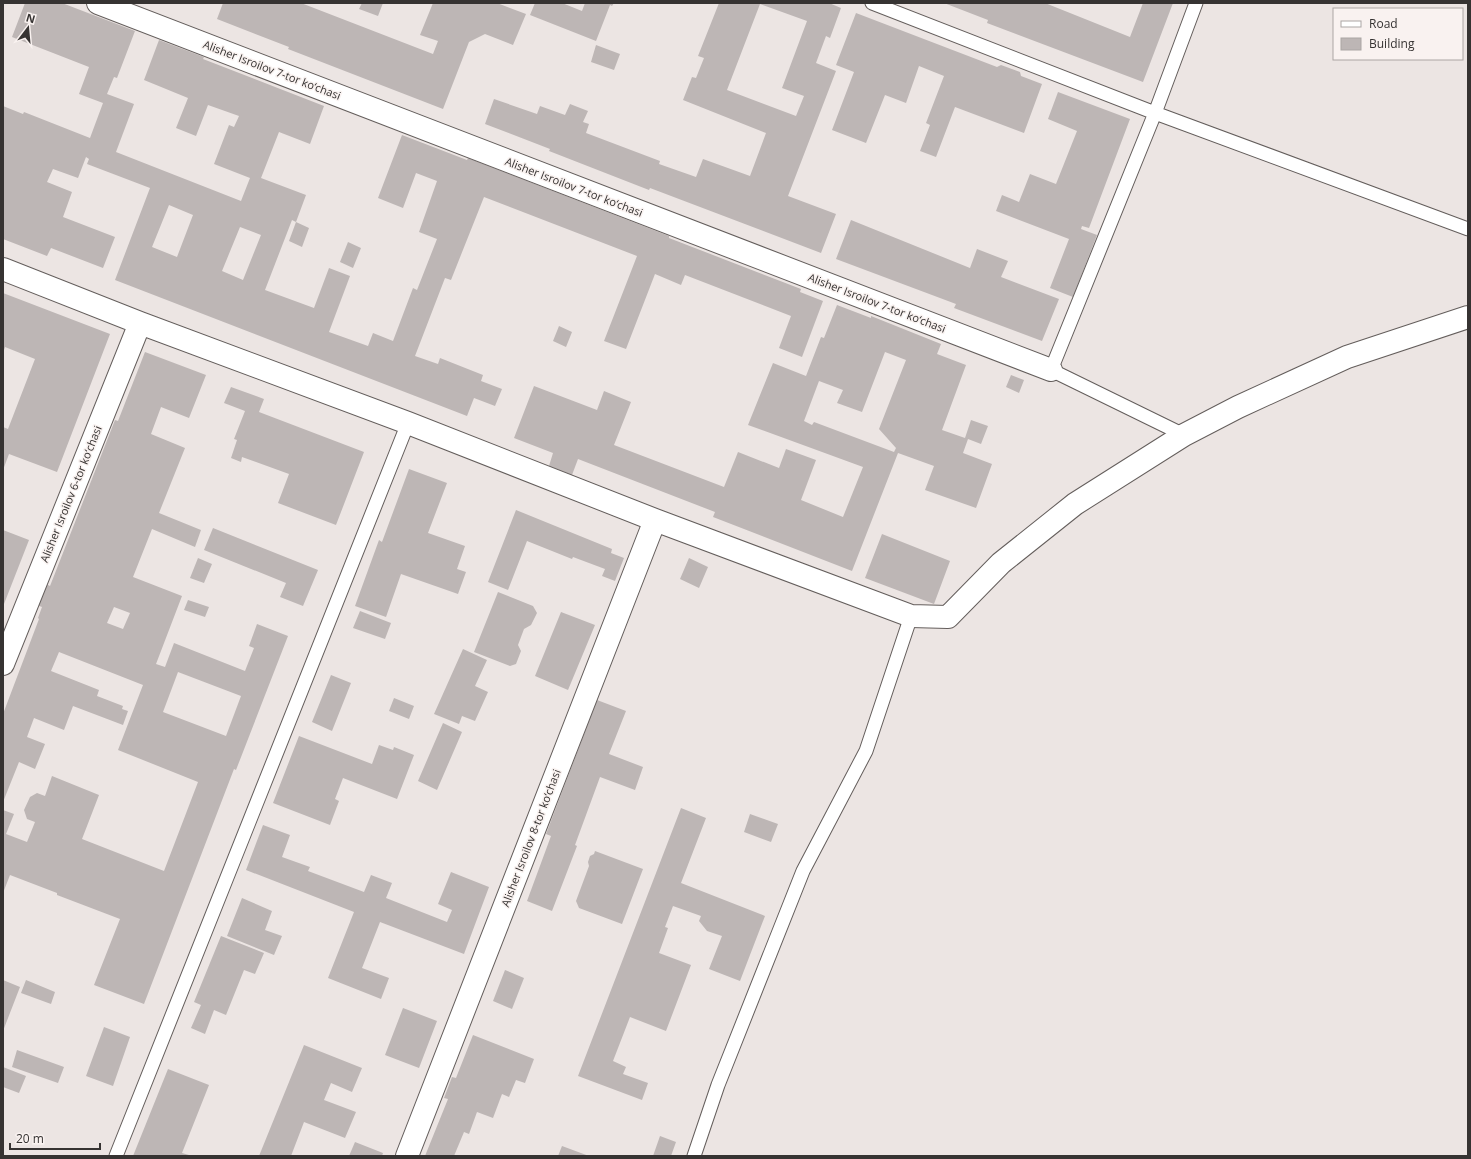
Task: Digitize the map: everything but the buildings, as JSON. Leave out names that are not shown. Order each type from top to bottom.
[{"type":"street","name":"Alisher Isroilov 7-tor ko‘chasi","points":[[98,3],[1051,370]]},
{"type":"street","points":[[3,269],[140,323],[408,423],[655,520],[911,616],[948,617],[1000,563],[1075,504],[1184,435],[1238,407],[1347,357],[1468,317]]},
{"type":"street","name":"Alisher Isroilov 6-tor ko‘chasi","points":[[3,664],[140,323]]},
{"type":"street","name":"Alisher Isroilov 8-tor ko‘chasi","points":[[407,1156],[655,520]]},
{"type":"lane","points":[[872,3],[1155,113],[1468,229]]},
{"type":"lane","points":[[1184,435],[1051,370],[1155,113],[1196,3]]},
{"type":"lane","points":[[116,1156],[408,423]]},
{"type":"lane","points":[[694,1156],[718,1085],[803,871],[866,751],[911,616]]}]
